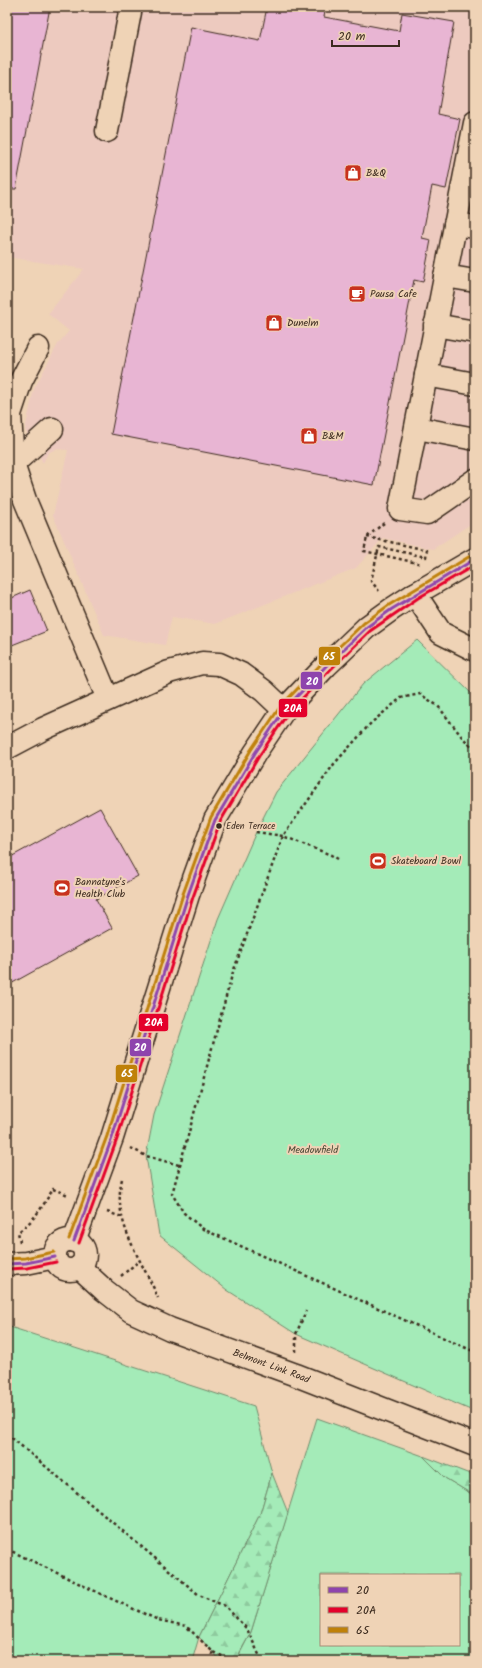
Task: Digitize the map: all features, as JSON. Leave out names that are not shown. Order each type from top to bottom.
[{"type":"street","points":[[107,131],[131,7]]},
{"type":"street","points":[[475,123],[465,225],[445,276],[417,428],[400,508],[427,513],[475,480]]},
{"type":"street","points":[[445,276],[475,281]]},
{"type":"street","points":[[435,325],[475,332]]},
{"type":"street","points":[[38,348],[21,380],[10,414],[13,464],[25,500],[108,699]]},
{"type":"street","points":[[426,375],[475,384]]},
{"type":"street","points":[[417,428],[475,439]]},
{"type":"street","points":[[13,464],[52,429]]},
{"type":"street","points":[[74,1241],[88,1205],[121,1143],[188,895],[215,820],[255,753],[284,710],[341,651],[367,627],[392,609],[414,594],[475,559]]},
{"type":"street","points":[[414,594],[441,633],[475,650]]},
{"type":"street","points":[[7,748],[42,729],[169,672],[202,663],[219,664],[241,674],[264,691],[284,710]]},
{"type":"street","points":[[67,1240],[80,1244],[84,1249],[84,1262],[74,1270],[62,1268],[57,1263],[55,1257],[56,1250],[60,1244],[67,1240]]},
{"type":"street","points":[[17,1263],[55,1257]]},
{"type":"street","name":"Belmont Link Road","points":[[79,1267],[130,1311],[170,1329],[296,1374],[475,1445]]},
{"type":"path","points":[[400,508],[367,537],[364,551],[453,572]]},
{"type":"path","points":[[367,537],[427,550],[426,557],[380,547],[371,581],[392,609]]},
{"type":"path","points":[[475,750],[462,737],[438,706],[420,694],[401,698],[371,723],[334,764],[283,836],[232,975],[172,1194],[184,1213],[203,1229],[475,1352]]},
{"type":"path","points":[[256,832],[283,836],[331,854],[338,859]]},
{"type":"path","points":[[121,1143],[128,1156]]},
{"type":"path","points":[[121,1143],[146,1156],[179,1165]]},
{"type":"path","points":[[123,1178],[121,1186],[122,1217],[139,1261],[152,1284],[170,1329]]},
{"type":"path","points":[[17,1263],[18,1232],[28,1225],[40,1210],[53,1189],[88,1205],[122,1217]]},
{"type":"path","points":[[296,1374],[296,1334],[306,1311]]},
{"type":"path","points":[[7,1434],[199,1595],[225,1606],[247,1629],[262,1661]]},
{"type":"path","points":[[7,1549],[158,1620],[186,1626],[212,1651],[232,1661]]},
{"type":"path","points":[[212,1651],[215,1661]]},
{"type":"shaded area","points":[[7,7],[475,7],[475,521],[433,549],[383,538],[356,568],[215,624],[172,617],[165,645],[104,635],[53,515],[68,450],[56,449],[48,453],[43,463],[25,430],[34,389],[58,344],[69,331],[48,314],[84,269],[7,257]]},
{"type":"green space","name":"Meadowfield","points":[[417,640],[475,697],[475,1412],[296,1334],[227,1290],[159,1235],[146,1156],[154,1115],[218,919],[256,832],[276,792],[363,684]]},
{"type":"green space","points":[[7,1326],[254,1406],[272,1473],[260,1514],[199,1637],[192,1661],[16,1661],[7,1657]]},
{"type":"green space","points":[[317,1418],[423,1456],[445,1478],[475,1496],[475,1661],[243,1661],[239,1655],[251,1632]]},
{"type":"green space","points":[[423,1456],[475,1476],[475,1496],[445,1478]]},
{"type":"green space","points":[[272,1473],[288,1513],[251,1632],[239,1654],[243,1661],[221,1661],[199,1637],[260,1514]]},
{"type":"building","points":[[7,7],[50,7],[16,189],[7,189]]},
{"type":"building","points":[[267,7],[326,7],[324,17],[399,31],[402,13],[454,22],[438,114],[460,119],[446,189],[432,186],[422,238],[431,240],[423,282],[414,280],[374,485],[111,434],[191,27],[260,41]]},
{"type":"building","points":[[30,590],[47,631],[7,647],[7,600]]},
{"type":"building","name":"Bannatyne's Health Club","points":[[100,808],[138,876],[96,899],[112,928],[7,986],[7,859]]},
{"type":"transit line","name":"65","points":[[69,1239],[107,1136],[183,894],[211,817],[251,750],[280,707],[322,663],[364,623],[389,605],[472,555]]},
{"type":"transit line","name":"20","points":[[74,1241],[112,1138],[188,895],[215,820],[255,753],[284,710],[326,666],[367,627],[392,609],[475,559]]},
{"type":"transit line","name":"20A","points":[[79,1243],[117,1139],[193,897],[220,822],[259,756],[288,713],[330,670],[370,631],[418,598],[475,565]]},
{"type":"transit line","name":"65","points":[[7,1259],[25,1258],[54,1252]]},
{"type":"transit line","name":"20","points":[[7,1264],[26,1263],[55,1257]]},
{"type":"transit line","name":"20A","points":[[7,1269],[27,1268],[56,1262]]},
{"type":"place","name":"B&Q","points":[[353,173]]},
{"type":"place","name":"Pausa Cafe","points":[[357,294]]},
{"type":"place","name":"Dunelm","points":[[274,323]]},
{"type":"place","name":"B&M","points":[[309,436]]},
{"type":"place","name":"Eden Terrace","points":[[219,826]]},
{"type":"place","name":"Skateboard Bowl","points":[[378,861]]},
{"type":"place","name":"Bannatyne's Health Club","points":[[62,888]]}]
